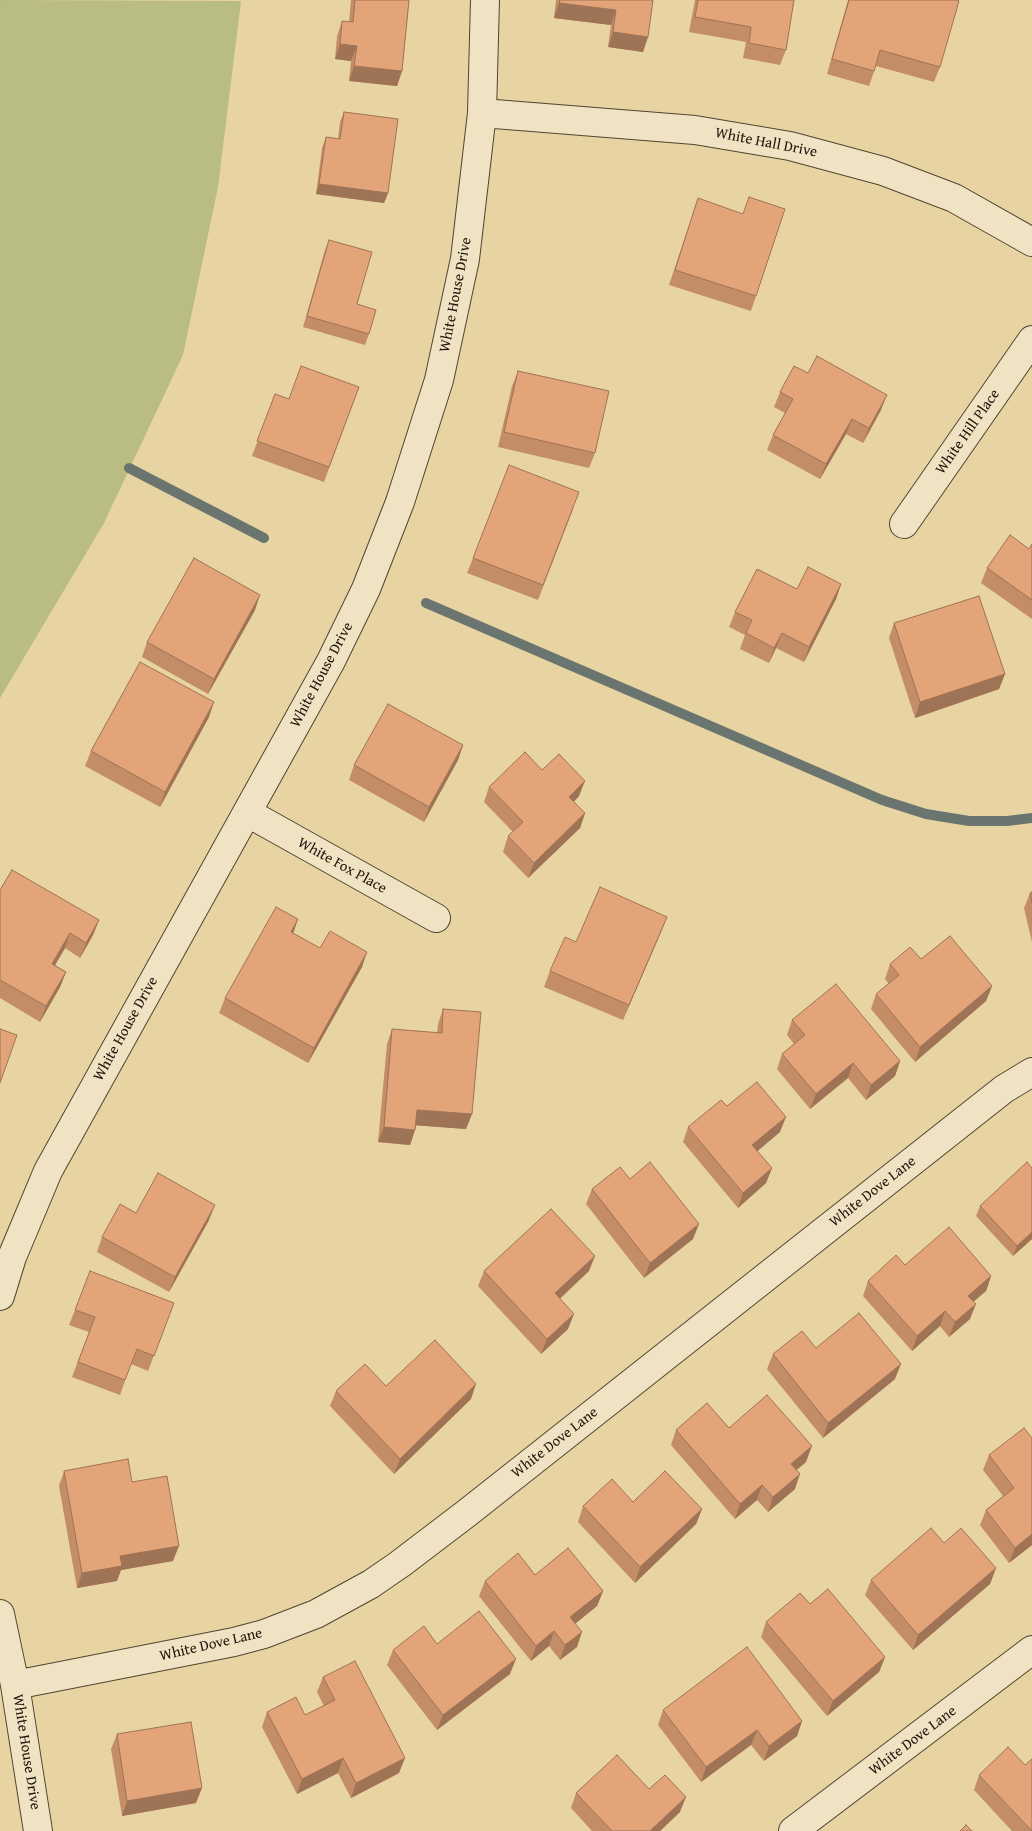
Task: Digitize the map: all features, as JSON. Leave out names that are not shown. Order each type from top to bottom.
[{"type":"street","name":"White House Drive","points":[[0,1296],[6,1255],[48,1171],[248,812],[348,627],[380,554],[416,456],[449,342],[465,259],[482,113],[485,0]]},
{"type":"street","name":"White Hall Drive","points":[[482,113],[696,130],[790,146],[883,171],[954,198],[1032,242]]},
{"type":"street","name":"White Hill Place","points":[[904,524],[1032,340]]},
{"type":"street","name":"White Fox Place","points":[[248,812],[436,918]]},
{"type":"street","name":"White Dove Lane","points":[[15,1685],[234,1642],[264,1634],[316,1614],[363,1588],[400,1564],[459,1519],[1004,1089],[1032,1072]]},
{"type":"street","name":"White House Drive","points":[[0,1614],[15,1685],[38,1831]]},
{"type":"street","name":"White Dove Lane","points":[[794,1831],[1032,1650]]},
{"type":"green space","points":[[0,0],[241,1],[218,187],[183,355],[104,523],[0,698]]},
{"type":"building","points":[[355,0],[409,0],[402,71],[354,66],[357,46],[340,44],[342,21],[353,22]]},
{"type":"building","points":[[560,0],[653,0],[648,37],[613,32],[616,10],[559,3]]},
{"type":"building","points":[[698,0],[794,0],[786,50],[749,43],[751,27],[695,17]]},
{"type":"building","points":[[849,0],[959,1],[940,67],[880,50],[874,71],[832,59]]},
{"type":"building","points":[[344,112],[398,119],[388,193],[319,184],[326,137],[340,139]]},
{"type":"building","points":[[749,197],[785,209],[756,296],[675,270],[698,198],[743,214]]},
{"type":"building","points":[[329,240],[372,252],[357,304],[376,310],[369,334],[307,316]]},
{"type":"building","points":[[817,356],[887,395],[869,428],[852,419],[826,464],[773,435],[793,399],[780,392],[794,366],[808,373]]},
{"type":"building","points":[[301,366],[359,387],[329,467],[257,441],[275,394],[289,399]]},
{"type":"building","points":[[518,371],[609,391],[595,453],[504,432]]},
{"type":"building","points":[[509,465],[579,492],[543,585],[473,558]]},
{"type":"building","points":[[1010,535],[1029,549],[1032,544],[1032,600],[987,568]]},
{"type":"building","points":[[194,558],[260,595],[214,679],[147,642]]},
{"type":"building","points":[[808,567],[841,584],[809,647],[782,633],[774,648],[746,633],[752,620],[735,612],[757,569],[797,589]]},
{"type":"building","points":[[979,596],[1005,674],[920,702],[894,623]]},
{"type":"building","points":[[140,662],[214,702],[165,792],[91,751]]},
{"type":"building","points":[[388,704],[463,745],[429,807],[354,765]]},
{"type":"building","points":[[525,752],[542,770],[559,754],[585,781],[569,797],[585,813],[534,863],[508,836],[523,822],[489,787]]},
{"type":"building","points":[[12,870],[99,920],[86,943],[70,933],[52,964],[66,972],[46,1006],[0,980],[0,890]]},
{"type":"building","points":[[600,887],[667,917],[629,1005],[550,971],[565,937],[576,942]]},
{"type":"building","points":[[276,907],[298,919],[291,932],[320,948],[330,931],[367,952],[314,1048],[225,998]]},
{"type":"building","points":[[950,936],[992,986],[920,1047],[876,994],[899,975],[890,964],[910,947],[921,959]]},
{"type":"building","points":[[836,984],[900,1061],[871,1085],[853,1063],[816,1094],[782,1054],[805,1035],[792,1020]]},
{"type":"building","points":[[443,1009],[481,1012],[472,1114],[417,1110],[415,1130],[384,1127],[392,1029],[442,1033]]},
{"type":"building","points":[[0,1029],[17,1035],[0,1083]]},
{"type":"building","points":[[757,1082],[786,1117],[752,1145],[772,1168],[743,1193],[688,1127],[721,1100],[727,1106]]},
{"type":"building","points":[[650,1162],[699,1224],[650,1263],[592,1189],[620,1167],[630,1179]]},
{"type":"building","points":[[1027,1162],[1032,1168],[1032,1232],[1017,1246],[980,1206]]},
{"type":"building","points":[[158,1173],[215,1205],[175,1277],[102,1237],[120,1204],[136,1213]]},
{"type":"building","points":[[551,1209],[595,1256],[555,1293],[574,1314],[547,1339],[484,1271]]},
{"type":"building","points":[[949,1227],[991,1276],[968,1296],[976,1304],[955,1322],[945,1311],[917,1336],[868,1281],[896,1255],[905,1265]]},
{"type":"building","points":[[90,1271],[174,1303],[154,1356],[137,1349],[125,1380],[78,1362],[95,1317],[75,1310]]},
{"type":"building","points":[[859,1313],[901,1364],[828,1423],[773,1354],[802,1331],[816,1348]]},
{"type":"building","points":[[435,1340],[476,1384],[400,1459],[336,1391],[365,1364],[386,1386]]},
{"type":"building","points":[[767,1395],[812,1446],[791,1464],[800,1474],[773,1497],[762,1485],[740,1504],[676,1430],[707,1403],[729,1428]]},
{"type":"building","points":[[1024,1428],[1032,1438],[1032,1534],[1015,1548],[986,1510],[1014,1488],[989,1455]]},
{"type":"building","points":[[128,1459],[132,1482],[167,1476],[179,1546],[120,1556],[122,1566],[82,1573],[64,1471]]},
{"type":"building","points":[[665,1471],[702,1509],[640,1567],[583,1506],[612,1479],[633,1502]]},
{"type":"building","points":[[931,1528],[944,1543],[961,1528],[996,1568],[918,1635],[871,1580]]},
{"type":"building","points":[[568,1548],[603,1591],[570,1617],[582,1632],[565,1645],[554,1631],[536,1646],[485,1581],[518,1553],[535,1575]]},
{"type":"building","points":[[828,1589],[885,1657],[833,1701],[766,1622],[800,1593],[810,1604]]},
{"type":"building","points":[[479,1611],[516,1659],[443,1715],[393,1650],[424,1626],[437,1644]]},
{"type":"building","points":[[747,1647],[802,1721],[769,1746],[757,1730],[706,1767],[663,1710]]},
{"type":"building","points":[[355,1661],[405,1758],[356,1783],[343,1758],[302,1779],[267,1712],[296,1697],[305,1715],[335,1700],[323,1677]]},
{"type":"building","points":[[191,1722],[202,1788],[127,1801],[117,1734]]},
{"type":"building","points":[[1008,1747],[1025,1765],[1032,1759],[1032,1831],[979,1775]]},
{"type":"building","points":[[617,1755],[649,1789],[665,1775],[686,1797],[650,1831],[612,1831],[576,1793]]},
{"type":"building","points":[[966,1825],[972,1831],[960,1831]]},
{"type":"waterway","points":[[129,468],[264,538]]},
{"type":"waterway","points":[[426,603],[882,800],[926,814],[969,821],[1007,821],[1032,818]]}]
